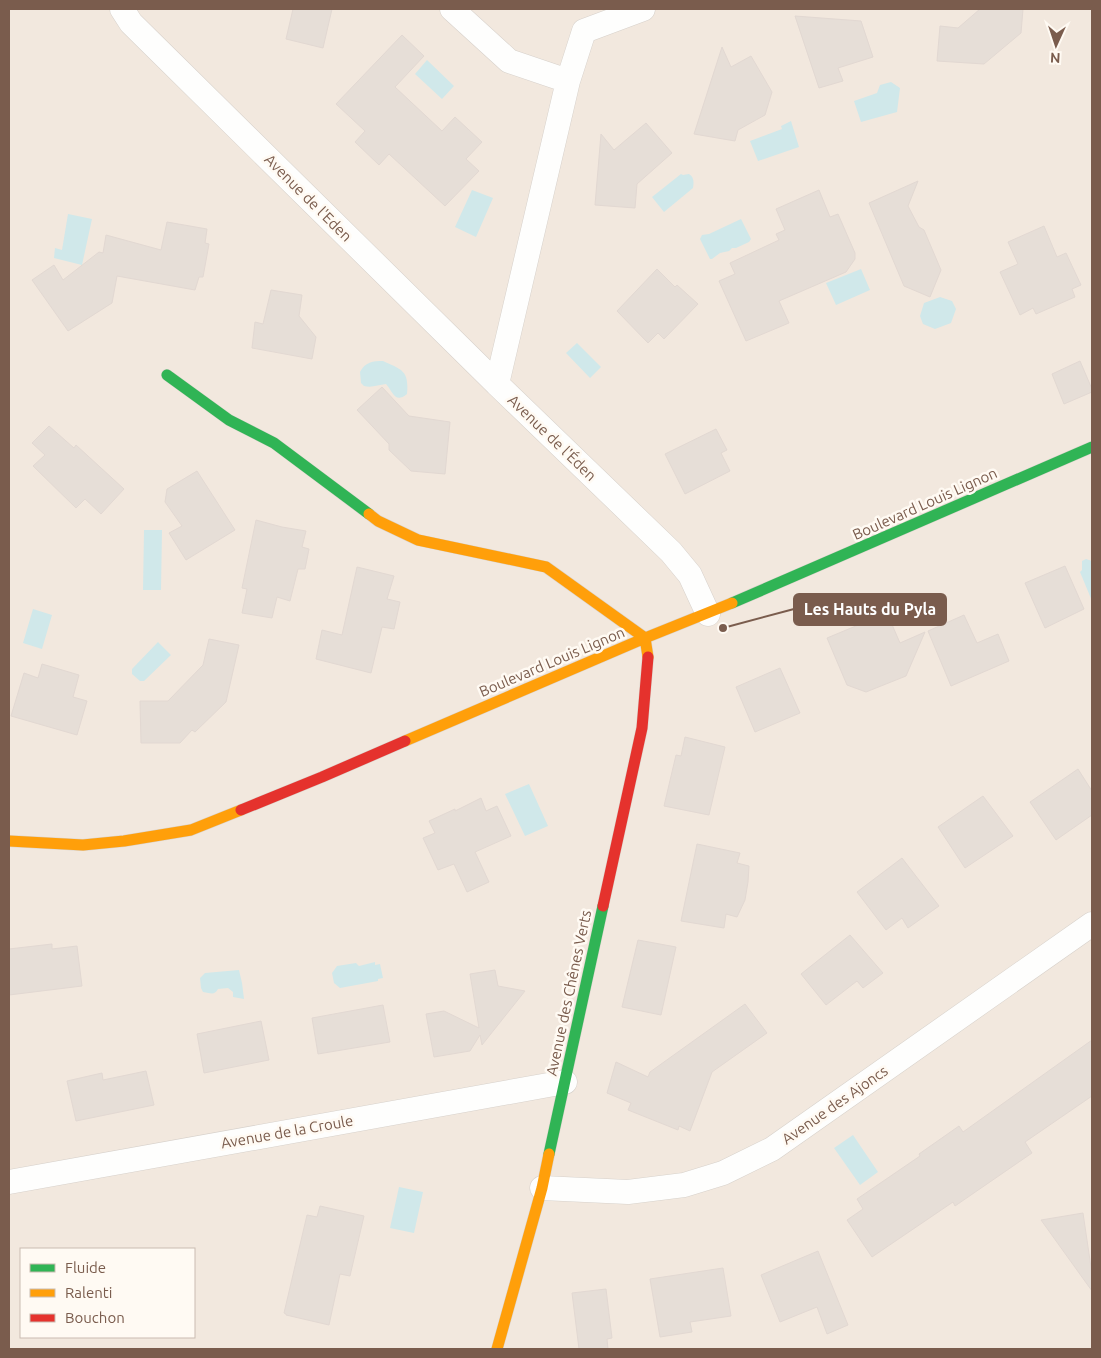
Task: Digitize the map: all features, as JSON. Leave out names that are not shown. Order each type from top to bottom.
[{"type":"street","name":"Avenue de l'Eden","points":[[122,9],[131,23],[497,384]]},
{"type":"street","points":[[452,9],[509,61],[568,81]]},
{"type":"street","name":"Avenue de l'Éden","points":[[643,9],[584,31],[568,81],[497,384],[671,552],[690,576],[708,614]]},
{"type":"street","points":[[167,375],[229,420],[274,442],[378,520],[418,540],[546,567],[645,638]]},
{"type":"street","name":"Boulevard Louis Lignon","points":[[9,841],[83,845],[124,841],[191,830],[322,777],[645,638],[708,614],[1092,447]]},
{"type":"street","name":"Avenue des Chênes Verts","points":[[497,1349],[542,1188],[642,728],[648,658],[645,638]]},
{"type":"street","name":"Avenue des Ajoncs","points":[[542,1188],[628,1192],[684,1185],[723,1173],[772,1149],[1092,924]]},
{"type":"street","name":"Avenue de la Croule","points":[[9,1182],[565,1082]]},
{"type":"shaded area","points":[[9,9],[1092,9],[1092,1349],[9,1349]]},
{"type":"water","points":[[427,60],[454,86],[442,99],[415,74]]},
{"type":"water","points":[[891,82],[900,88],[897,112],[861,122],[854,101],[877,93],[880,85]]},
{"type":"water","points":[[791,121],[799,147],[758,161],[750,141],[782,129],[781,126]]},
{"type":"water","points":[[681,174],[689,174],[692,177],[693,188],[664,212],[652,197]]},
{"type":"water","points":[[472,190],[493,198],[476,237],[455,227]]},
{"type":"water","points":[[68,214],[92,219],[82,265],[54,258],[55,248],[62,250]]},
{"type":"water","points":[[741,219],[751,239],[749,242],[720,253],[710,259],[700,239],[702,235],[709,234]]},
{"type":"water","points":[[861,269],[870,290],[836,305],[826,283]]},
{"type":"water","points":[[940,297],[952,301],[956,309],[951,323],[935,329],[923,324],[920,316],[924,303]]},
{"type":"water","points":[[577,343],[601,367],[590,378],[566,353]]},
{"type":"water","points":[[383,361],[400,369],[406,376],[407,394],[403,397],[395,396],[386,384],[370,387],[364,386],[361,383],[360,372],[364,366],[373,362]]},
{"type":"water","points":[[144,530],[162,530],[161,590],[143,590]]},
{"type":"water","points":[[1086,559],[1092,561],[1092,601],[1080,572],[1082,570],[1082,561]]},
{"type":"water","points":[[33,609],[52,615],[42,649],[23,643]]},
{"type":"water","points":[[158,642],[171,655],[144,681],[140,681],[132,674],[132,669]]},
{"type":"water","points":[[529,784],[548,826],[525,836],[505,794]]},
{"type":"water","points":[[375,962],[375,965],[380,964],[383,978],[378,979],[378,981],[340,988],[334,983],[332,973],[337,966],[356,963],[359,966]]},
{"type":"water","points":[[239,970],[244,999],[233,997],[233,992],[228,988],[218,989],[214,993],[203,992],[200,978],[205,973]]},
{"type":"water","points":[[853,1135],[878,1172],[860,1185],[834,1148]]},
{"type":"water","points":[[399,1187],[423,1192],[414,1233],[390,1228]]},
{"type":"building","points":[[293,9],[332,9],[323,48],[286,39]]},
{"type":"building","points":[[980,9],[1023,9],[1021,33],[984,64],[937,61],[940,26],[958,28]]},
{"type":"building","points":[[795,16],[861,21],[873,57],[838,68],[843,81],[819,88]]},
{"type":"building","points":[[402,35],[424,56],[395,87],[442,131],[455,117],[482,142],[466,159],[479,171],[445,206],[389,154],[379,165],[355,142],[365,131],[336,104]]},
{"type":"building","points":[[722,47],[731,67],[751,56],[772,92],[765,115],[738,130],[735,141],[694,134]]},
{"type":"building","points":[[646,123],[672,153],[637,184],[635,208],[595,205],[601,134],[614,150]]},
{"type":"building","points":[[918,181],[908,206],[919,227],[924,230],[941,270],[930,297],[904,286],[869,203]]},
{"type":"building","points":[[819,190],[830,217],[838,214],[855,253],[855,259],[846,272],[779,301],[789,323],[746,341],[719,281],[735,274],[730,263],[779,240],[776,234],[785,230],[776,209]]},
{"type":"building","points":[[167,222],[207,229],[205,243],[209,244],[203,277],[199,277],[195,290],[117,276],[112,303],[68,331],[32,280],[54,265],[63,280],[99,252],[103,253],[106,235],[161,250]]},
{"type":"building","points":[[1044,226],[1057,257],[1066,253],[1081,285],[1072,289],[1075,297],[1036,314],[1033,308],[1020,315],[1000,272],[1018,264],[1008,242]]},
{"type":"building","points":[[657,269],[675,287],[677,285],[698,304],[664,339],[658,333],[648,343],[617,311]]},
{"type":"building","points":[[271,290],[302,295],[299,316],[316,337],[312,359],[252,348],[255,322],[263,324]]},
{"type":"building","points":[[1080,361],[1092,392],[1064,404],[1052,374]]},
{"type":"building","points":[[382,387],[409,416],[450,422],[445,474],[411,471],[389,450],[389,444],[357,410]]},
{"type":"building","points":[[49,426],[74,448],[76,445],[124,489],[101,514],[85,499],[76,508],[33,466],[45,455],[32,443]]},
{"type":"building","points":[[716,429],[727,450],[721,453],[730,471],[685,494],[665,454]]},
{"type":"building","points":[[197,471],[235,530],[186,560],[169,533],[182,526],[165,502],[167,489]]},
{"type":"building","points":[[256,520],[306,531],[302,547],[309,549],[305,569],[298,569],[290,601],[277,597],[272,618],[242,613],[247,589],[242,588]]},
{"type":"building","points":[[1065,566],[1084,609],[1045,628],[1025,583]]},
{"type":"building","points":[[357,567],[394,576],[387,599],[400,602],[394,629],[382,627],[371,673],[316,659],[322,630],[342,635]]},
{"type":"building","points":[[887,613],[900,643],[925,632],[906,676],[866,692],[847,685],[827,638]]},
{"type":"building","points":[[964,615],[977,643],[998,634],[1009,661],[951,686],[928,631]]},
{"type":"building","points":[[209,639],[239,645],[226,702],[195,732],[192,730],[180,743],[141,743],[140,701],[168,701],[203,665]]},
{"type":"building","points":[[42,664],[79,675],[73,697],[87,701],[77,735],[11,716],[24,673],[38,678]]},
{"type":"building","points":[[780,668],[800,713],[755,732],[736,687]]},
{"type":"building","points":[[685,737],[725,747],[709,815],[664,806],[676,755],[681,756]]},
{"type":"building","points":[[1078,769],[1092,791],[1092,815],[1056,840],[1030,802]]},
{"type":"building","points":[[983,796],[1013,836],[965,868],[938,827]]},
{"type":"building","points":[[481,798],[486,811],[497,806],[511,836],[475,852],[489,882],[467,892],[454,864],[438,870],[423,838],[435,833],[429,821]]},
{"type":"building","points":[[697,844],[740,853],[737,863],[749,866],[745,900],[737,917],[726,914],[724,928],[681,921]]},
{"type":"building","points":[[902,858],[939,906],[908,928],[902,918],[886,930],[857,892]]},
{"type":"building","points":[[850,935],[883,973],[863,988],[857,981],[826,1005],[801,974]]},
{"type":"building","points":[[638,940],[676,947],[661,1015],[622,1007]]},
{"type":"building","points":[[52,944],[52,949],[77,946],[82,986],[9,995],[9,949]]},
{"type":"building","points":[[495,970],[498,986],[525,991],[482,1045],[480,1035],[470,1051],[434,1057],[426,1014],[444,1011],[479,1028],[470,974]]},
{"type":"building","points":[[745,1004],[767,1033],[712,1072],[690,1131],[679,1126],[678,1130],[628,1110],[631,1103],[607,1093],[616,1062],[648,1077],[650,1072]]},
{"type":"building","points":[[383,1005],[390,1042],[318,1054],[312,1018]]},
{"type":"building","points":[[261,1021],[269,1060],[204,1073],[197,1034]]},
{"type":"building","points":[[1092,1040],[1092,1096],[1025,1142],[1032,1153],[955,1206],[953,1202],[872,1257],[847,1220],[863,1209],[857,1199],[920,1156],[919,1154],[959,1126],[963,1132]]},
{"type":"building","points":[[146,1071],[154,1105],[76,1121],[67,1081],[102,1073],[103,1080]]},
{"type":"building","points":[[320,1206],[364,1216],[350,1276],[340,1274],[329,1325],[284,1313],[307,1215],[317,1217]]},
{"type":"building","points":[[1083,1213],[1092,1274],[1092,1291],[1041,1220]]},
{"type":"building","points":[[818,1251],[848,1325],[827,1334],[817,1307],[780,1322],[761,1275]]},
{"type":"building","points":[[723,1268],[731,1316],[690,1322],[692,1332],[660,1337],[650,1279]]},
{"type":"building","points":[[606,1289],[612,1338],[607,1339],[608,1349],[579,1349],[572,1293]]},
{"type":"traffic: fast","points":[[167,375],[229,420],[274,443],[369,514]]},
{"type":"traffic: fast","points":[[732,603],[1092,447]]},
{"type":"traffic: fast","points":[[549,1154],[603,906]]},
{"type":"traffic: slow","points":[[369,514],[378,521],[418,540],[546,567],[645,638],[648,657]]},
{"type":"traffic: slow","points":[[405,741],[645,638],[732,603]]},
{"type":"traffic: slow","points":[[9,841],[83,845],[124,841],[191,830],[241,810]]},
{"type":"traffic: slow","points":[[497,1349],[542,1188],[549,1154]]},
{"type":"traffic: jam","points":[[603,906],[642,728],[648,657]]},
{"type":"traffic: jam","points":[[241,810],[405,741]]},
{"type":"place","name":"Les Hauts du Pyla","points":[[723,628]]}]
